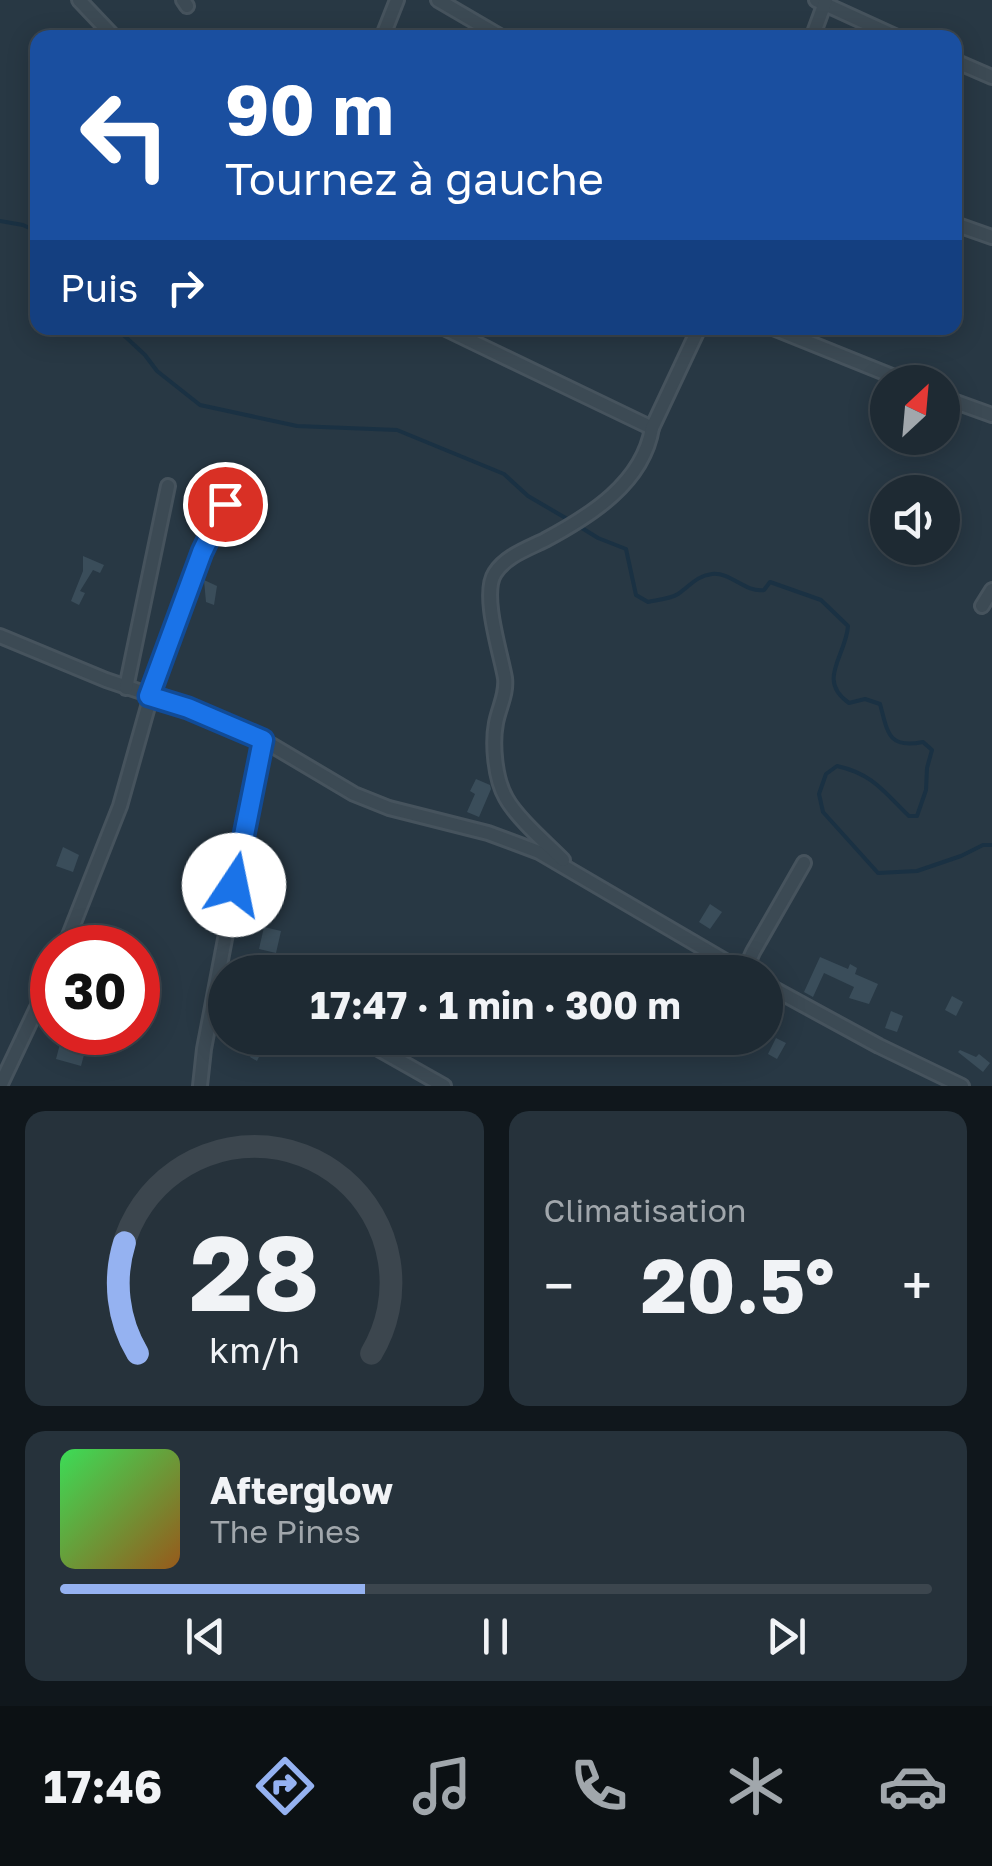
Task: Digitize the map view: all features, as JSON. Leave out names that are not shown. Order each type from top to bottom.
[{"type":"street","points":[[79,0],[107,30]]},
{"type":"street","points":[[385,30],[397,0]]},
{"type":"street","points":[[438,0],[489,30]]},
{"type":"street","points":[[814,30],[822,1],[882,30]]},
{"type":"street","points":[[962,64],[992,77]]},
{"type":"street","points":[[962,226],[992,237]]},
{"type":"street","points":[[459,335],[652,428]]},
{"type":"street","points":[[580,876],[506,798],[498,773],[496,722],[506,682],[490,606],[492,577],[506,560],[575,524],[623,486],[637,468],[696,335]]},
{"type":"street","points":[[790,335],[870,367]]},
{"type":"street","points":[[960,404],[992,416]]},
{"type":"street","points":[[126,688],[168,486]]},
{"type":"street","points":[[73,925],[120,806],[149,696],[202,552],[225,504]]},
{"type":"street","points":[[982,606],[992,590]]},
{"type":"street","points":[[0,636],[263,740],[354,794],[389,808],[515,841],[715,955]]},
{"type":"street","points":[[225,955],[263,740]]},
{"type":"street","points":[[752,955],[804,863]]},
{"type":"street","points":[[783,994],[962,1086]]},
{"type":"street","points":[[0,1086],[30,1023]]},
{"type":"street","points":[[200,1086],[208,1034]]},
{"type":"street","points":[[389,1055],[444,1086]]},
{"type":"building","points":[[83,556],[104,565],[100,573],[93,570],[80,591],[85,593],[79,605],[71,601],[83,571]]},
{"type":"building","points":[[204,580],[217,586],[214,605],[206,602]]},
{"type":"building","points":[[476,779],[491,789],[479,817],[467,812]]},
{"type":"building","points":[[63,847],[79,855],[73,872],[56,866]]},
{"type":"building","points":[[710,904],[722,912],[710,929],[699,922]]},
{"type":"building","points":[[264,927],[281,931],[276,953],[259,949]]},
{"type":"building","points":[[820,957],[848,969],[850,964],[857,968],[855,974],[878,984],[869,1004],[849,998],[854,987],[824,973],[813,997],[804,992]]},
{"type":"building","points":[[952,996],[963,1002],[956,1016],[945,1010]]},
{"type":"building","points":[[891,1011],[903,1016],[897,1032],[885,1028]]},
{"type":"building","points":[[960,1050],[976,1057],[979,1054],[990,1063],[983,1072]]},
{"type":"building","points":[[57,1055],[84,1055],[81,1066],[56,1059]]},
{"type":"waterway","points":[[0,221],[30,228]]},
{"type":"waterway","points":[[124,335],[157,371],[200,405],[297,426],[397,430],[504,474],[528,496],[569,520]]},
{"type":"waterway","points":[[577,525],[626,549],[636,595],[648,602],[675,596],[702,577],[719,574],[757,590],[764,590],[770,582],[821,600],[848,626],[835,667],[839,694],[849,703],[865,699],[880,704],[896,741],[923,742],[932,750],[926,790],[917,816],[909,816],[860,774],[837,766],[826,774],[819,794],[823,812],[878,873],[917,871],[992,845]]},
{"type":"route","points":[[225,504],[202,552],[149,696],[263,740],[234,885]]}]
